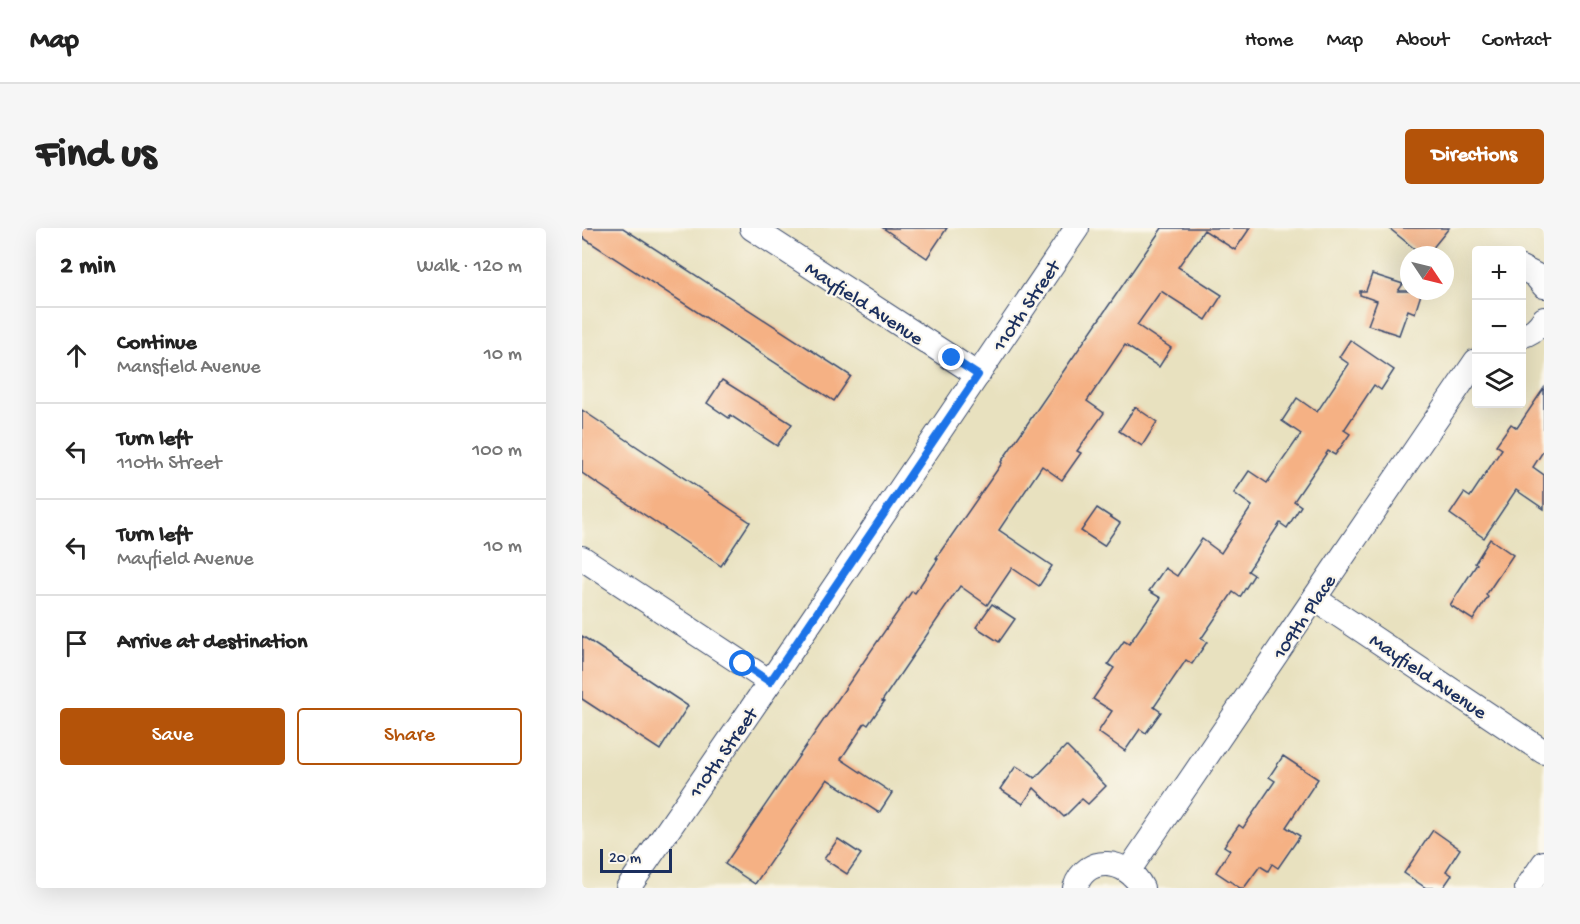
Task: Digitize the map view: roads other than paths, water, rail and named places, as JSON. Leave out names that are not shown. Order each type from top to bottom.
[{"type":"street","name":"Mayfield Avenue","points":[[752,228],[978,375]]},
{"type":"street","name":"110th Street","points":[[628,888],[1077,228]]},
{"type":"street","points":[[1526,270],[1535,275],[1544,286]]},
{"type":"street","points":[[1526,334],[1539,327],[1544,319]]},
{"type":"street","name":"109th Place","points":[[1075,888],[1084,873],[1106,864],[1118,865],[1136,879],[1315,599],[1472,368]]},
{"type":"street","points":[[582,558],[770,682]]},
{"type":"street","name":"Mayfield Avenue","points":[[1315,599],[1544,752]]},
{"type":"street","points":[[1527,888],[1544,863]]}]
